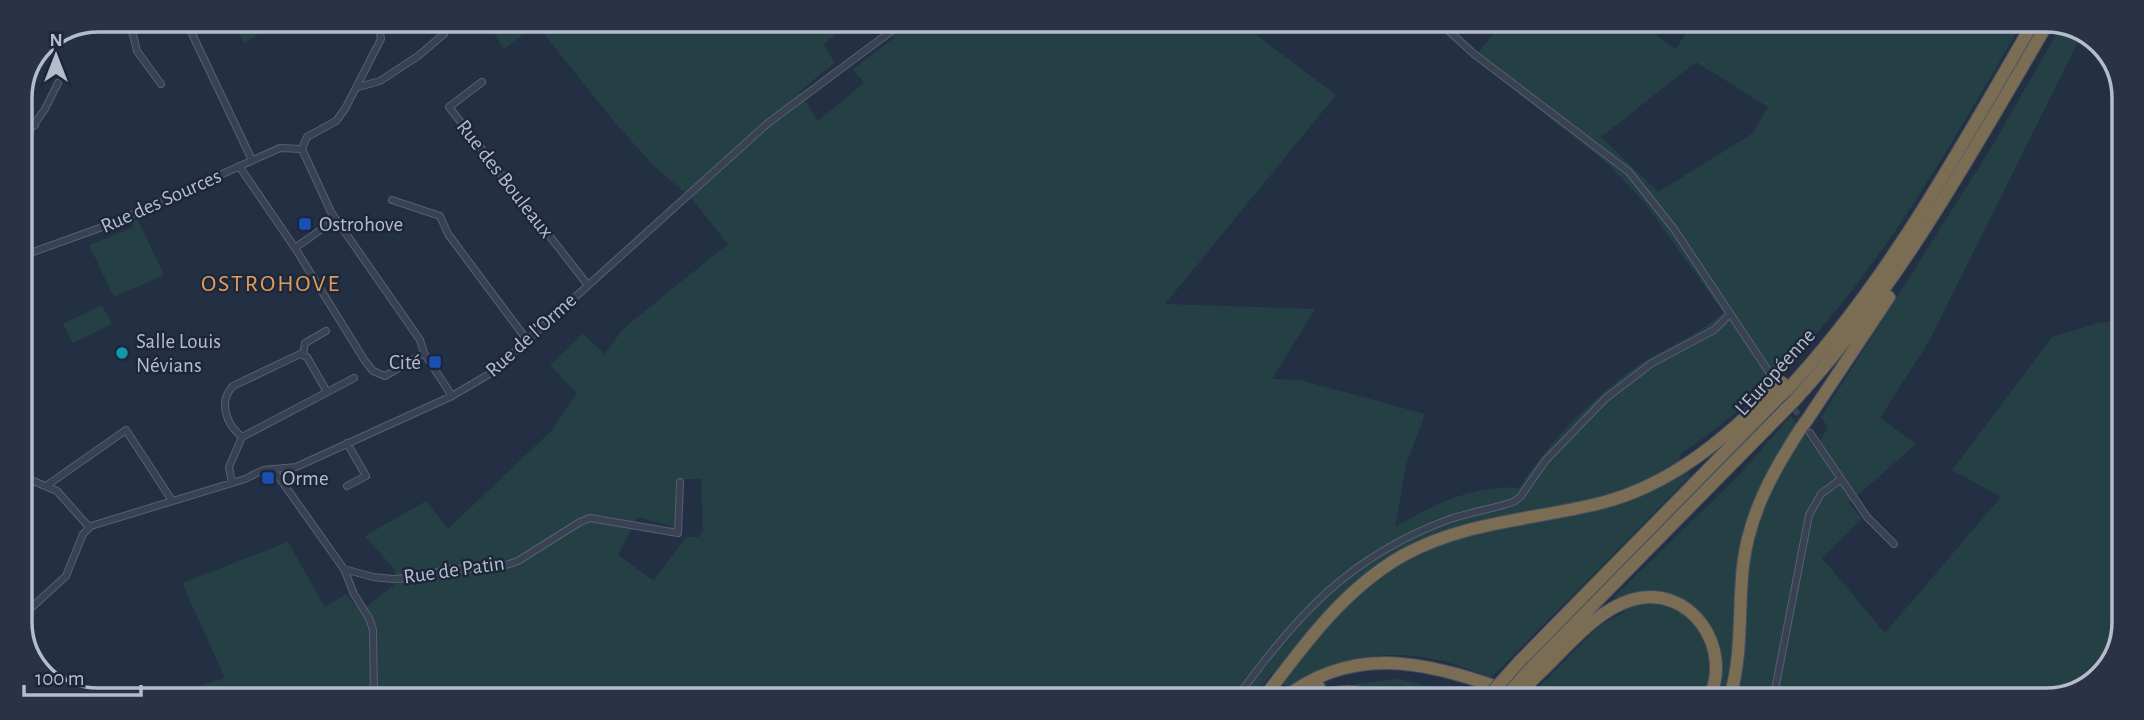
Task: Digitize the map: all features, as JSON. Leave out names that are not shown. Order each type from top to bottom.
[{"type":"highway","name":"L'Européenne","points":[[1512,688],[1783,392],[1848,317],[1895,252],[2028,32]]},
{"type":"highway","name":"L'Européenne","points":[[1783,392],[1884,290],[1978,142],[2043,32]]},
{"type":"highway","points":[[1732,688],[1736,669],[1747,540],[1765,489],[1921,248],[1978,142]]},
{"type":"highway","points":[[1272,688],[1331,614],[1392,563],[1421,547],[1464,530],[1601,503],[1647,487],[1698,458],[1783,392]]},
{"type":"highway","points":[[1518,688],[1532,665],[1605,613],[1630,600],[1660,598],[1691,612],[1710,635],[1717,664],[1712,688]]},
{"type":"highway","points":[[1303,688],[1333,672],[1391,662],[1446,670],[1499,688]]},
{"type":"highway","name":"L'Européenne","points":[[1501,688],[1532,665]]},
{"type":"highway","points":[[1321,688],[1345,677],[1399,671],[1448,679],[1475,688]]},
{"type":"street","points":[[132,32],[137,51],[161,83]]},
{"type":"street","points":[[191,32],[252,160]]},
{"type":"street","points":[[382,32],[339,118],[310,135],[302,149],[335,219],[420,341],[424,353],[452,396]]},
{"type":"street","points":[[356,88],[380,81],[419,55],[444,32]]},
{"type":"street","name":"Rue de l'Orme","points":[[89,527],[273,469],[296,467],[452,396],[491,373],[768,123],[890,32]]},
{"type":"street","points":[[1450,32],[1474,54],[1629,172],[1674,229],[1783,392]]},
{"type":"street","name":"Rue des Bouleaux","points":[[482,82],[449,107],[587,284]]},
{"type":"street","points":[[32,129],[58,83]]},
{"type":"street","name":"Rue des Sources","points":[[32,252],[111,224],[280,148],[302,149]]},
{"type":"street","points":[[239,166],[295,248],[370,367],[381,375],[390,375],[424,353]]},
{"type":"street","points":[[392,200],[440,216],[448,234],[527,340]]},
{"type":"street","points":[[295,248],[335,219]]},
{"type":"street","points":[[1244,688],[1292,626],[1347,573],[1421,531],[1454,518],[1513,502],[1520,497],[1546,460],[1606,398],[1652,363],[1714,330],[1730,314]]},
{"type":"street","points":[[303,354],[305,343],[326,331]]},
{"type":"street","points":[[303,354],[307,356],[327,392]]},
{"type":"street","points":[[242,436],[230,423],[225,411],[225,400],[230,388],[303,354]]},
{"type":"street","points":[[232,482],[229,467],[242,436],[354,378]]},
{"type":"street","points":[[1806,427],[1874,527],[1894,544]]},
{"type":"street","points":[[46,486],[125,430],[171,499]]},
{"type":"street","points":[[347,443],[366,476],[347,486]]},
{"type":"street","points":[[273,469],[344,569],[354,594],[372,625],[374,688]]},
{"type":"street","points":[[1775,688],[1809,515],[1821,494],[1841,479]]},
{"type":"street","points":[[32,482],[46,486],[69,502],[89,527],[83,534],[66,576],[32,607]]},
{"type":"street","name":"Rue de Patin","points":[[344,569],[393,579],[421,577],[447,569],[497,568],[518,561],[575,524],[590,518],[678,533],[680,482]]},
{"type":"green space","points":[[239,32],[261,32],[244,43]]},
{"type":"green space","points":[[493,32],[526,32],[504,49]]},
{"type":"green space","points":[[542,32],[839,32],[824,44],[834,63],[799,92],[818,121],[864,83],[853,69],[894,38],[888,32],[1252,32],[1336,95],[1165,304],[1315,309],[1272,379],[1300,380],[1425,414],[1406,465],[1395,527],[1454,498],[1486,489],[1519,488],[1558,437],[1608,388],[1642,363],[1695,333],[1723,312],[1645,203],[1608,164],[1474,58],[1495,32],[1651,32],[1676,49],[1687,32],[2017,32],[1914,202],[1875,260],[1832,315],[1786,366],[1735,413],[1679,455],[1690,476],[1491,678],[1437,660],[1388,655],[1338,664],[1287,687],[1272,673],[1260,688],[193,688],[225,678],[182,583],[288,542],[325,607],[346,594],[361,611],[394,585],[395,570],[365,536],[426,501],[448,529],[552,430],[577,393],[550,365],[583,334],[605,354],[623,329],[728,244],[691,198],[655,167],[616,124]],"holes":[[[1696,62],[1768,107],[1752,134],[1658,192],[1601,137]],[[676,479],[701,479],[703,531],[699,537],[686,537],[654,581],[618,555],[638,517],[674,527]]]},
{"type":"green space","points":[[2057,33],[2079,41],[1928,343],[1880,418],[1916,444],[1849,503],[1862,519],[1822,558],[1885,633],[2001,497],[1952,470],[2052,337],[2112,321],[2112,631],[2106,652],[2093,669],[2076,682],[2055,688],[1538,688],[1599,626],[1625,612],[1614,597],[1741,473],[1791,416],[1816,450],[1828,427],[1821,417],[1988,153]]},
{"type":"green space","points":[[137,218],[164,275],[114,297],[89,245],[134,227],[132,221]]},
{"type":"green space","points":[[102,305],[112,324],[73,343],[63,324]]},
{"type":"green space","points":[[1398,679],[1436,688],[1353,688],[1356,684]]},
{"type":"tunnel","points":[[1790,402],[1810,433]]},
{"type":"place","name":"Ostrohove","points":[[305,224]]},
{"type":"place","name":"Salle Louis Névians","points":[[122,353]]},
{"type":"place","name":"Cité","points":[[435,362]]},
{"type":"place","name":"Orme","points":[[268,478]]},
{"type":"district","name":"OSTROHOVE","points":[[271,284]]}]
